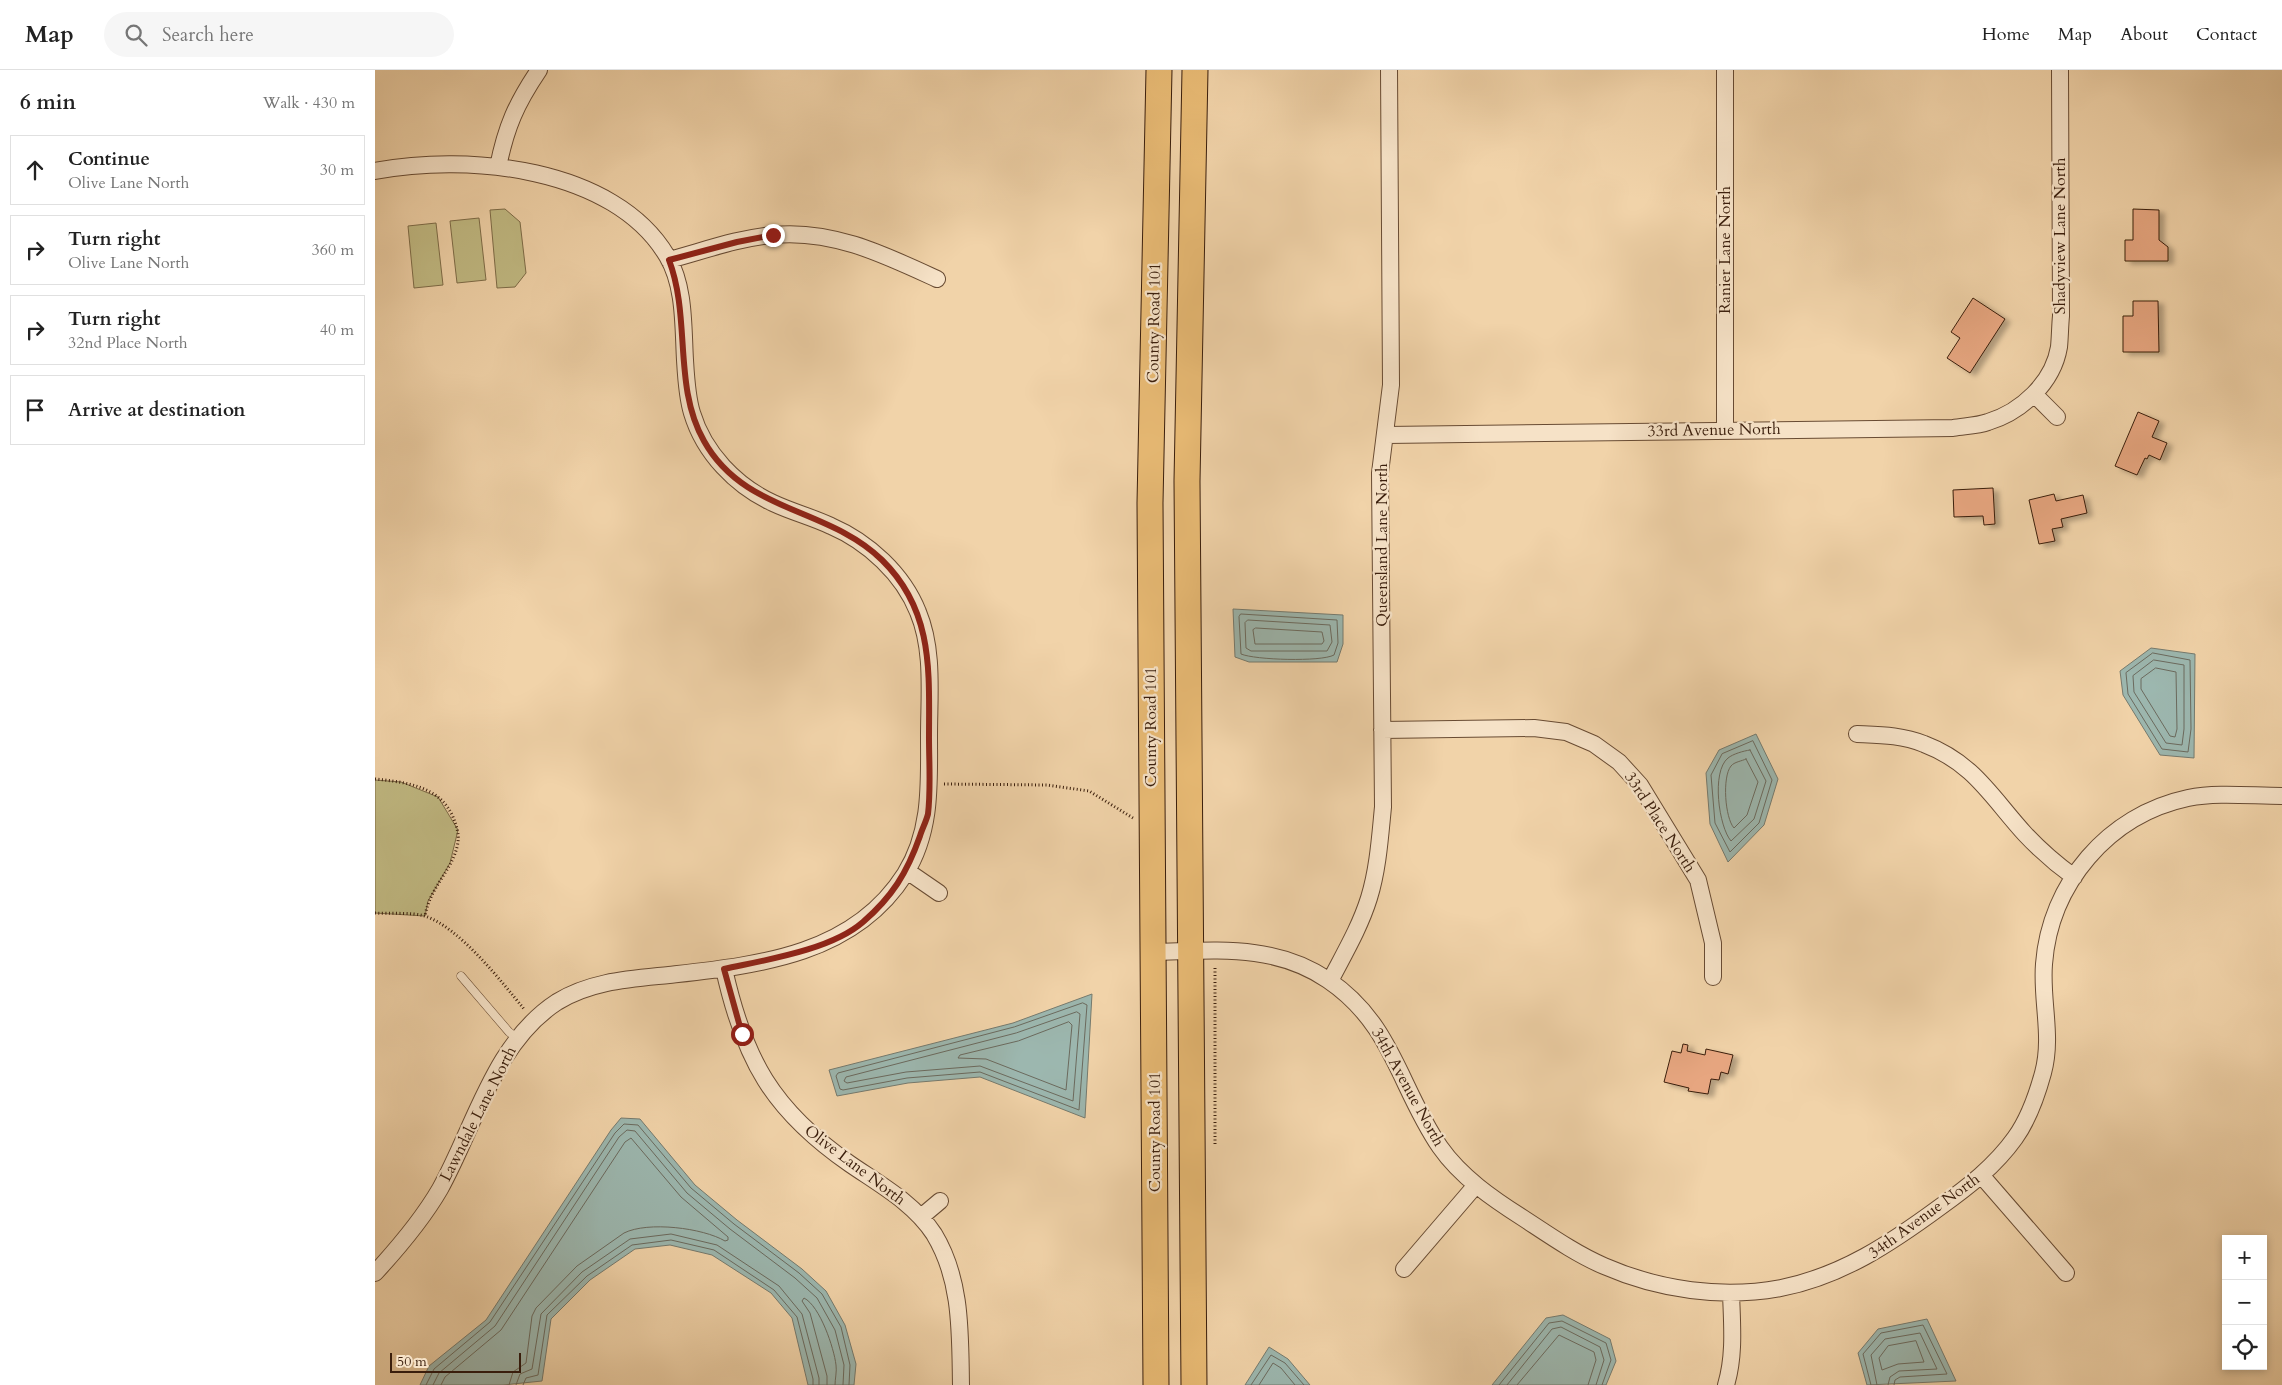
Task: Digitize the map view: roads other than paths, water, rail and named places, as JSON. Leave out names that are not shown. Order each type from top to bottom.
[{"type":"main road","name":"County Road 101","points":[[1157,1385],[1150,503],[1159,70]]},
{"type":"main road","points":[[1194,1385],[1187,481],[1195,70]]},
{"type":"street","points":[[498,168],[506,131],[521,96],[539,70]]},
{"type":"street","name":"Queensland Lane North","points":[[1330,981],[1352,941],[1369,898],[1377,862],[1383,807],[1380,473],[1391,385],[1389,70]]},
{"type":"street","name":"Ranier Lane North","points":[[1725,70],[1725,429]]},
{"type":"street","name":"Shadyview Lane North","points":[[2034,394],[2050,372],[2059,348],[2061,316],[2060,70]]},
{"type":"street","points":[[375,171],[405,165],[452,163],[498,168],[534,174],[603,197],[628,212],[649,232],[669,260],[677,281],[682,310],[691,412],[704,441],[721,466],[745,487],[771,502],[833,526],[859,541],[883,561],[902,584],[918,611],[926,640],[929,670],[929,784],[927,815],[907,871],[885,900],[861,924],[828,941],[794,954],[724,969]]},
{"type":"street","points":[[669,260],[737,242],[773,235],[813,235],[850,243],[937,279]]},
{"type":"street","points":[[2034,394],[2057,416]]},
{"type":"street","name":"33rd Avenue North","points":[[1386,435],[1725,429],[1953,428],[1986,423],[2011,413],[2034,394]]},
{"type":"street","name":"33rd Place North","points":[[1382,730],[1534,728],[1566,732],[1594,744],[1619,762],[1640,785],[1698,880],[1713,944],[1713,977]]},
{"type":"street","points":[[1857,734],[1899,737],[1924,744],[1954,760],[1981,780],[2023,832],[2047,857],[2074,877]]},
{"type":"street","name":"34th Avenue North","points":[[1153,952],[1191,952],[1224,949],[1259,952],[1294,962],[1330,981],[1353,1000],[1377,1027],[1441,1149],[1476,1185],[1564,1245],[1603,1266],[1646,1282],[1690,1290],[1731,1292],[1788,1286],[1822,1277],[1863,1259],[1902,1235],[1981,1175],[2017,1135],[2033,1104],[2044,1071],[2049,1036],[2044,967],[2049,933],[2060,900],[2074,877],[2099,845],[2125,824],[2157,808],[2188,798],[2223,795],[2282,796]]},
{"type":"street","points":[[907,871],[939,893]]},
{"type":"street","name":"Lawndale Lane North","points":[[375,1273],[410,1234],[438,1192],[498,1071],[518,1039],[534,1021],[558,1002],[586,988],[616,980],[724,969]]},
{"type":"street","name":"Olive Lane North","points":[[724,969],[742,1034],[757,1070],[778,1101],[819,1141],[888,1190],[921,1217],[933,1234],[948,1263],[957,1294],[961,1385]]},
{"type":"street","points":[[1981,1175],[2066,1273]]},
{"type":"street","points":[[1404,1269],[1476,1185]]},
{"type":"street","points":[[921,1217],[940,1201]]},
{"type":"street","points":[[1726,1385],[1731,1368],[1733,1345],[1731,1292]]},
{"type":"lane","points":[[461,976],[494,1015],[518,1039]]},
{"type":"water","points":[[1233,609],[1343,615],[1343,644],[1337,662],[1249,662],[1235,657]]},
{"type":"water","points":[[2151,648],[2195,654],[2194,758],[2160,755],[2123,695],[2120,671]]},
{"type":"water","points":[[1756,734],[1778,779],[1764,825],[1728,862],[1710,824],[1706,773],[1719,750]]},
{"type":"water","points":[[1092,994],[1085,1118],[980,1077],[908,1083],[837,1096],[829,1070],[1013,1023]]},
{"type":"water","points":[[621,1118],[640,1119],[695,1185],[737,1220],[802,1269],[826,1291],[845,1325],[856,1364],[854,1385],[808,1385],[792,1318],[771,1293],[712,1255],[670,1245],[635,1249],[590,1280],[551,1319],[542,1381],[503,1385],[420,1385],[429,1366],[486,1320],[611,1130]]},
{"type":"water","points":[[1563,1315],[1610,1339],[1616,1361],[1606,1385],[1492,1385],[1546,1318]]},
{"type":"water","points":[[1927,1319],[1956,1381],[1867,1385],[1858,1353],[1878,1329]]},
{"type":"water","points":[[1269,1347],[1288,1359],[1310,1385],[1245,1385]]}]
